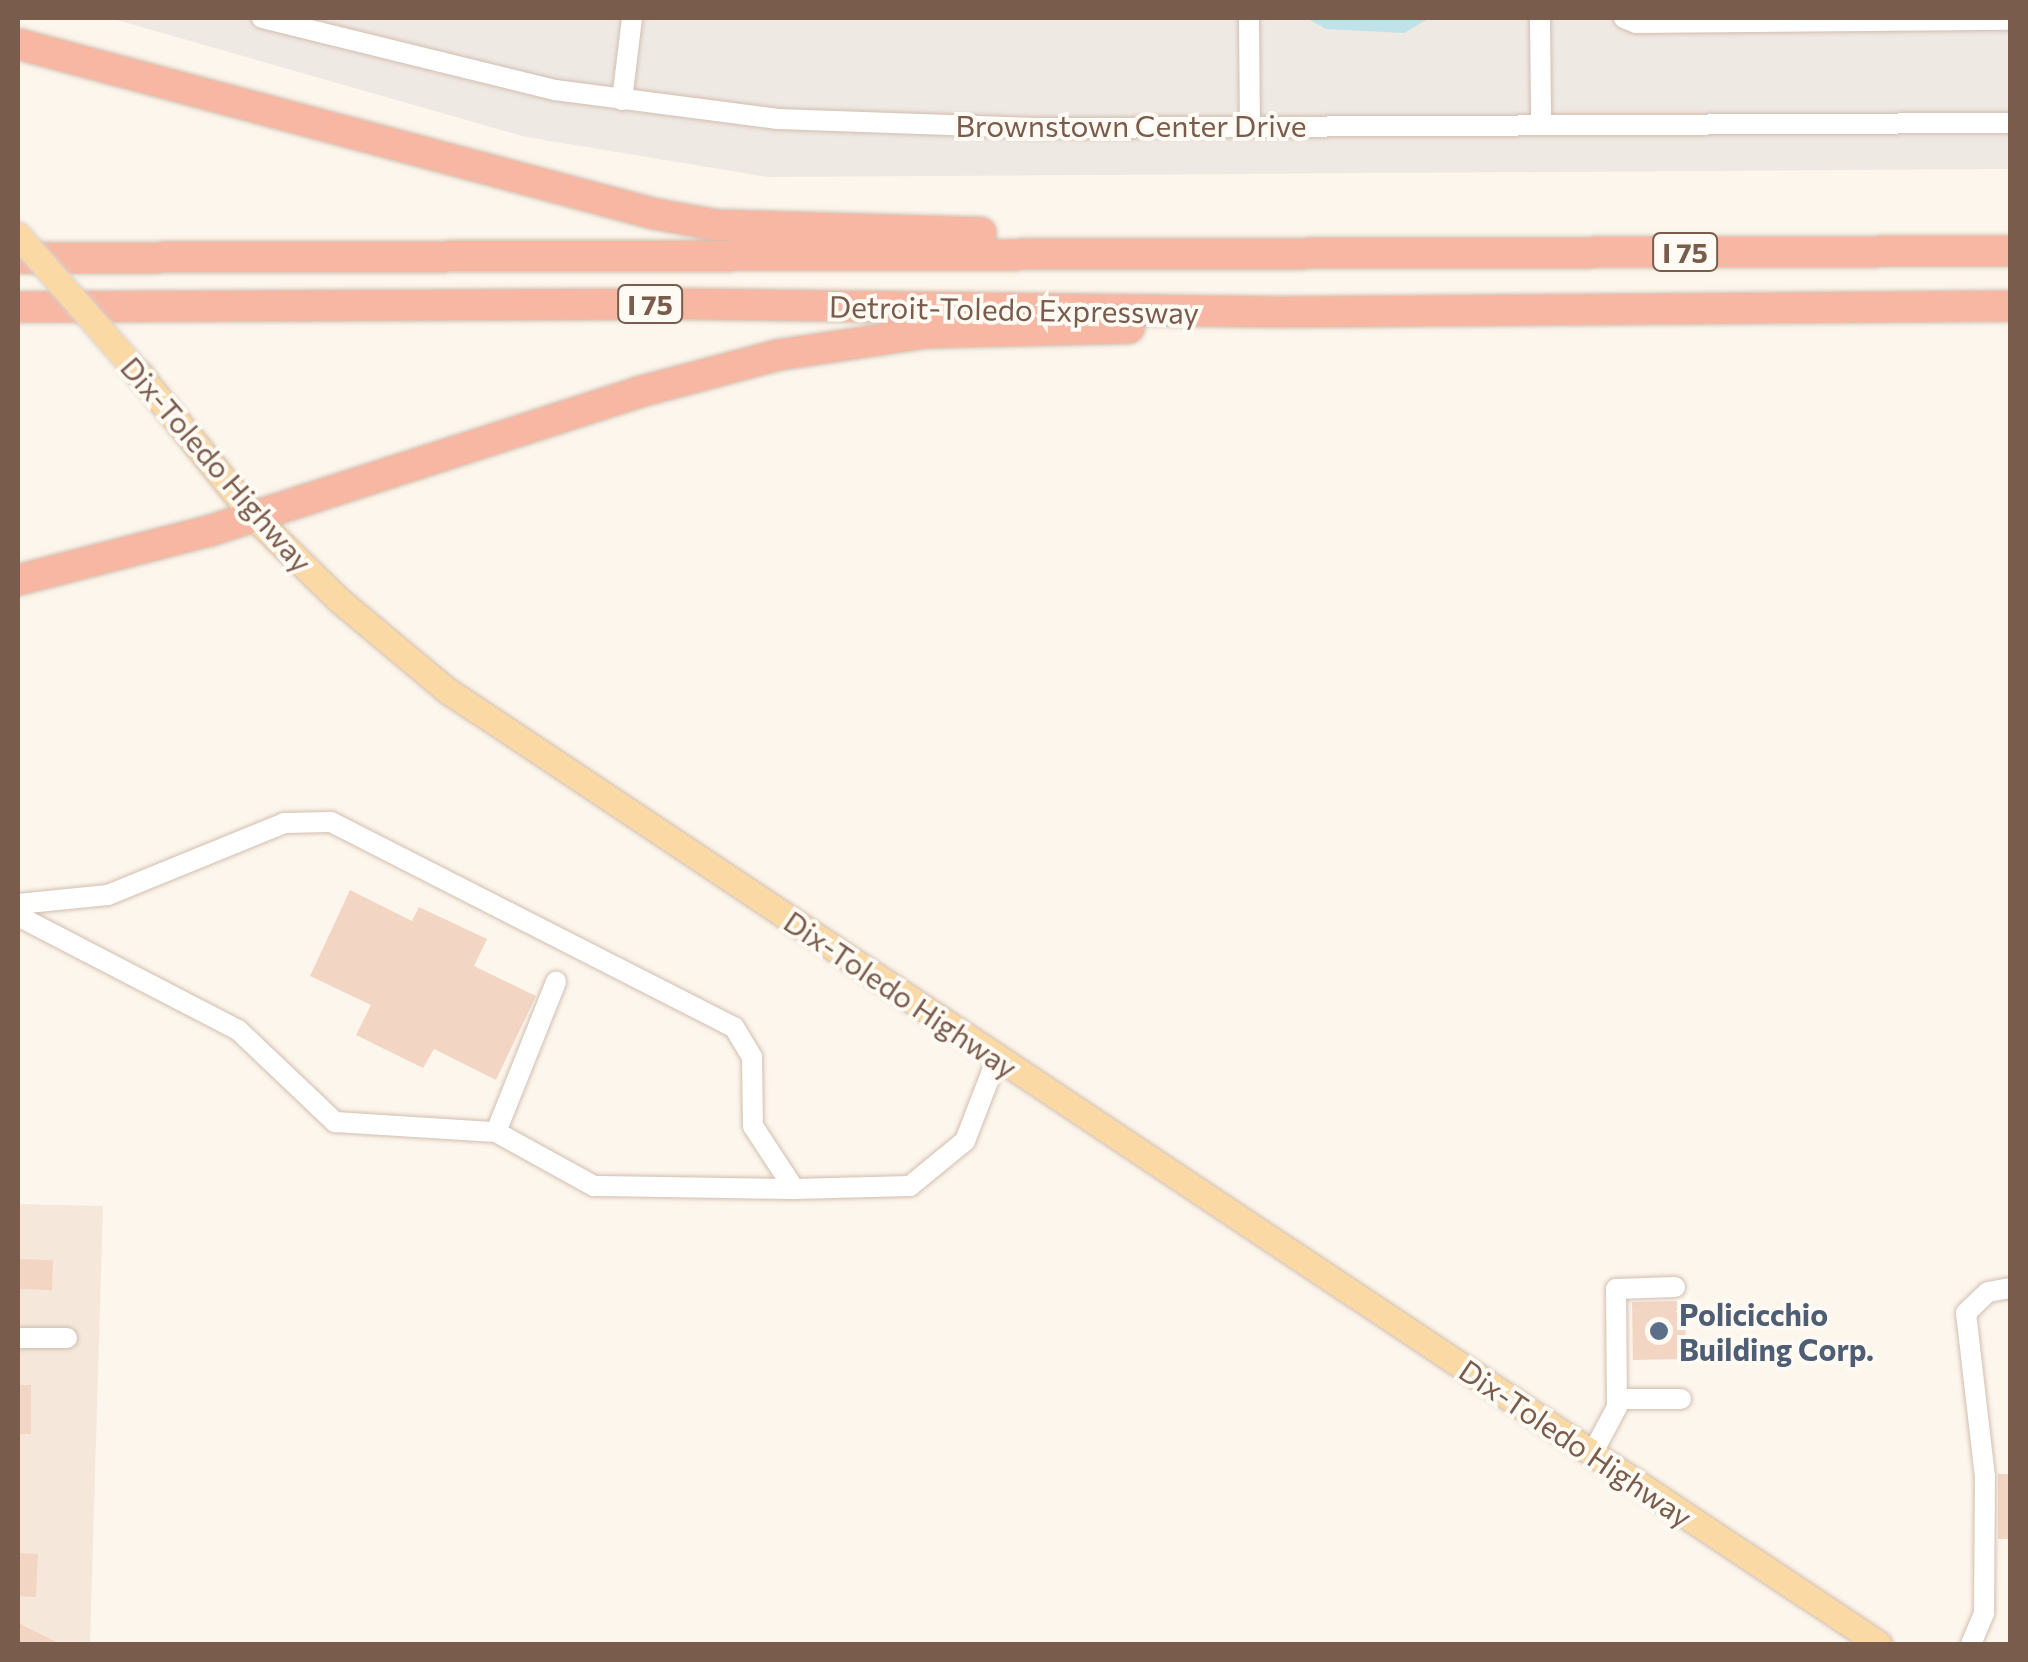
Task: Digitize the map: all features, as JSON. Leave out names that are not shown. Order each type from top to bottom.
[{"type":"highway","points":[[18,44],[486,171],[716,225],[1116,236],[1230,252]]},
{"type":"highway","name":"Detroit-Toledo Expressway","points":[[18,258],[2010,251]]},
{"type":"highway","name":"Detroit-Toledo Expressway","points":[[18,307],[690,304],[1282,312],[2010,306]]},
{"type":"highway","points":[[18,580],[254,517],[640,392],[796,352],[925,333],[1237,322],[1282,312]]},
{"type":"main road","name":"Dix-Toledo Highway","points":[[18,235],[140,376],[254,517],[339,600],[448,691],[1879,1644]]},
{"type":"street","name":"Brownstown Center Drive","points":[[262,18],[332,27],[438,65],[622,100],[882,124],[2010,122]]},
{"type":"street","points":[[622,100],[632,18]]},
{"type":"street","points":[[1250,18],[1250,125]]},
{"type":"street","points":[[1540,18],[1541,122]]},
{"type":"street","points":[[1624,18],[1636,23],[2010,20]]},
{"type":"street","points":[[18,904],[108,894],[284,823],[331,822],[712,1010],[734,1027],[752,1057],[753,1126],[794,1190]]},
{"type":"street","points":[[18,916],[238,1030],[335,1122],[496,1132],[594,1186],[794,1190],[910,1186],[965,1141],[997,1058]]},
{"type":"street","points":[[496,1132],[556,982]]},
{"type":"street","points":[[1592,1454],[1617,1399],[1616,1289],[1675,1287]]},
{"type":"street","points":[[1971,1644],[1984,1613],[1985,1477],[1966,1313],[1988,1292],[2010,1288]]},
{"type":"street","points":[[18,1338],[67,1338]]},
{"type":"street","points":[[1617,1399],[1681,1398]]},
{"type":"shaded area","points":[[110,18],[2010,18],[2010,169],[767,177],[526,137]]},
{"type":"shaded area","points":[[18,1204],[103,1206],[90,1644],[18,1644]]},
{"type":"water","points":[[1306,18],[1430,18],[1404,33],[1326,29]]},
{"type":"building","points":[[350,890],[412,921],[419,907],[487,939],[474,966],[536,996],[496,1080],[434,1049],[423,1068],[356,1035],[371,1005],[310,976]]},
{"type":"building","points":[[18,1259],[53,1260],[52,1290],[18,1289]]},
{"type":"building","name":"Policicchio Building Corp.","points":[[1685,1301],[1686,1359],[1633,1360],[1632,1302]]},
{"type":"building","points":[[18,1385],[31,1385],[31,1434],[18,1434]]},
{"type":"building","points":[[1998,1474],[2010,1474],[2010,1539],[1998,1539]]},
{"type":"building","points":[[18,1553],[38,1554],[36,1597],[18,1596]]},
{"type":"building","points":[[18,1623],[61,1644],[18,1644]]},
{"type":"place","name":"Policicchio Building Corp.","points":[[1659,1331]]}]
